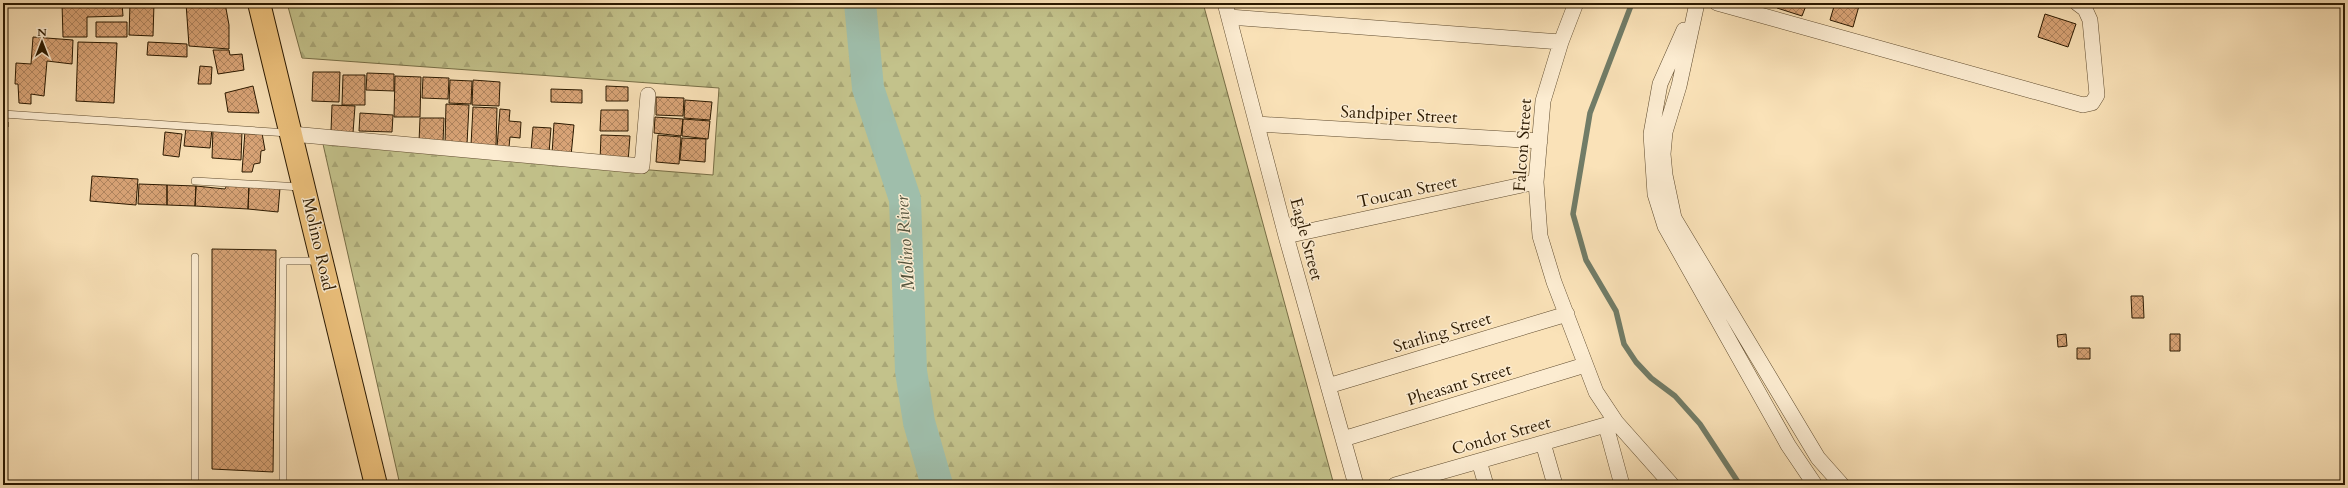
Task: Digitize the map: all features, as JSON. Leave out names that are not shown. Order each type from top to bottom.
[{"type":"main road","name":"Molino Road","points":[[259,3],[323,261],[376,485]]},
{"type":"street","name":"Falcon Street","points":[[1576,3],[1560,42],[1543,101],[1536,182],[1540,236],[1554,282],[1585,365],[1611,424]]},
{"type":"street","points":[[1696,3],[1660,84],[1651,134],[1654,194],[1665,226],[1788,445],[1815,485]]},
{"type":"street","points":[[1696,3],[1679,86],[1665,132],[1663,154],[1665,175],[1674,218],[1818,458],[1842,485]]},
{"type":"street","points":[[1717,3],[2083,105],[2092,103],[2096,95],[2090,20],[2085,9],[2077,3]]},
{"type":"street","points":[[1227,10],[1560,42]]},
{"type":"street","name":"Eagle Street","points":[[1227,10],[1286,236],[1356,485]]},
{"type":"street","points":[[292,134],[642,166],[648,95]]},
{"type":"street","name":"Sandpiper Street","points":[[1257,124],[1540,141]]},
{"type":"street","name":"Toucan Street","points":[[1286,236],[1536,182]]},
{"type":"street","name":"Starling Street","points":[[1328,386],[1567,314]]},
{"type":"street","name":"Pheasant Street","points":[[1343,439],[1585,365]]},
{"type":"street","points":[[1611,424],[1622,485]]},
{"type":"street","points":[[1611,424],[1672,485]]},
{"type":"street","name":"Condor Street","points":[[1395,485],[1419,482],[1479,461],[1611,424]]},
{"type":"street","points":[[1543,443],[1555,485]]},
{"type":"street","points":[[1479,461],[1486,485]]},
{"type":"lane","points":[[3,114],[292,134]]},
{"type":"lane","points":[[195,182],[305,187]]},
{"type":"lane","points":[[195,258],[195,485]]},
{"type":"lane","points":[[283,485],[283,261],[323,261]]},
{"type":"green space","points":[[287,3],[1203,3],[1334,485],[400,485],[323,144],[713,175],[719,88],[302,58]]},
{"type":"building","points":[[62,3],[122,3],[123,16],[87,17],[87,37],[63,37]]},
{"type":"building","points":[[130,3],[154,3],[153,36],[129,35]]},
{"type":"building","points":[[186,3],[225,3],[229,25],[229,49],[189,46]]},
{"type":"building","points":[[488,3],[488,4],[461,4]]},
{"type":"building","points":[[1779,3],[1807,3],[1802,16],[1777,8]]},
{"type":"building","points":[[1835,3],[1859,6],[1853,27],[1830,20]]},
{"type":"building","points":[[1945,3],[1960,3],[1959,7]]},
{"type":"building","points":[[2045,14],[2076,24],[2068,47],[2038,37]]},
{"type":"building","points":[[96,22],[127,22],[127,37],[96,37]]},
{"type":"building","points":[[33,37],[73,40],[72,64],[47,61],[44,96],[31,94],[31,104],[19,103],[18,84],[15,84],[16,63],[31,64]]},
{"type":"building","points":[[78,42],[117,43],[114,103],[76,101]]},
{"type":"building","points":[[148,42],[187,44],[187,57],[147,55]]},
{"type":"building","points":[[213,50],[229,50],[230,55],[242,54],[244,70],[218,74]]},
{"type":"building","points":[[200,66],[212,67],[211,84],[198,84]]},
{"type":"building","points":[[313,72],[340,72],[339,102],[312,101]]},
{"type":"building","points":[[367,73],[394,74],[394,91],[366,90]]},
{"type":"building","points":[[343,75],[365,75],[365,105],[342,105]]},
{"type":"building","points":[[395,76],[421,77],[420,117],[394,117]]},
{"type":"building","points":[[423,77],[449,78],[448,99],[422,98]]},
{"type":"building","points":[[450,80],[472,81],[471,104],[449,103]]},
{"type":"building","points":[[473,80],[500,82],[499,106],[472,105]]},
{"type":"building","points":[[253,86],[259,113],[228,112],[225,93]]},
{"type":"building","points":[[606,86],[628,87],[628,101],[606,101]]},
{"type":"building","points":[[551,89],[582,90],[582,103],[551,102]]},
{"type":"building","points":[[656,97],[684,98],[683,116],[656,115]]},
{"type":"building","points":[[685,100],[712,102],[710,120],[684,118]]},
{"type":"building","points":[[446,104],[469,105],[467,144],[445,143]]},
{"type":"building","points":[[332,105],[355,106],[353,133],[331,131]]},
{"type":"building","points":[[473,107],[497,108],[496,146],[471,145]]},
{"type":"building","points":[[500,109],[510,110],[509,121],[521,122],[520,138],[510,137],[509,147],[497,147]]},
{"type":"building","points":[[601,110],[628,110],[628,131],[600,131]]},
{"type":"building","points":[[360,113],[393,115],[392,132],[359,131]]},
{"type":"building","points":[[655,117],[683,119],[681,136],[654,133]]},
{"type":"building","points":[[420,118],[444,118],[443,142],[419,142]]},
{"type":"building","points":[[683,119],[710,121],[708,139],[682,136]]},
{"type":"building","points":[[3,122],[8,122],[8,127],[5,126],[4,144]]},
{"type":"building","points":[[554,123],[574,125],[571,156],[552,154]]},
{"type":"building","points":[[186,127],[212,129],[210,148],[184,146]]},
{"type":"building","points":[[533,127],[551,128],[549,153],[531,151]]},
{"type":"building","points":[[213,129],[242,131],[241,160],[212,158]]},
{"type":"building","points":[[245,131],[262,133],[265,150],[261,151],[260,163],[254,164],[252,172],[242,172]]},
{"type":"building","points":[[165,132],[182,134],[179,157],[163,155]]},
{"type":"building","points":[[601,135],[630,136],[628,162],[600,161]]},
{"type":"building","points":[[658,135],[681,137],[679,164],[656,162]]},
{"type":"building","points":[[682,138],[706,139],[705,162],[680,160]]},
{"type":"building","points":[[92,176],[138,179],[136,205],[90,201]]},
{"type":"building","points":[[139,184],[167,185],[167,205],[138,204]]},
{"type":"building","points":[[167,185],[196,186],[195,206],[167,205]]},
{"type":"building","points":[[227,185],[249,185],[248,209],[195,206],[196,186],[225,189]]},
{"type":"building","points":[[249,185],[280,188],[278,212],[248,209]]},
{"type":"building","points":[[212,249],[276,250],[273,472],[212,469]]},
{"type":"building","points":[[2131,296],[2143,296],[2144,318],[2132,318]]},
{"type":"building","points":[[2066,334],[2067,346],[2058,347],[2057,335]]},
{"type":"building","points":[[2170,334],[2180,334],[2180,351],[2170,351]]},
{"type":"building","points":[[2077,348],[2090,348],[2090,359],[2077,359]]},
{"type":"waterway","name":"Molino River","points":[[860,3],[868,88],[905,199],[911,371],[919,422],[937,485]]},
{"type":"waterway","points":[[1632,3],[1590,113],[1573,214],[1586,260],[1616,311],[1624,344],[1636,362],[1651,378],[1675,396],[1700,424],[1740,485]]}]
